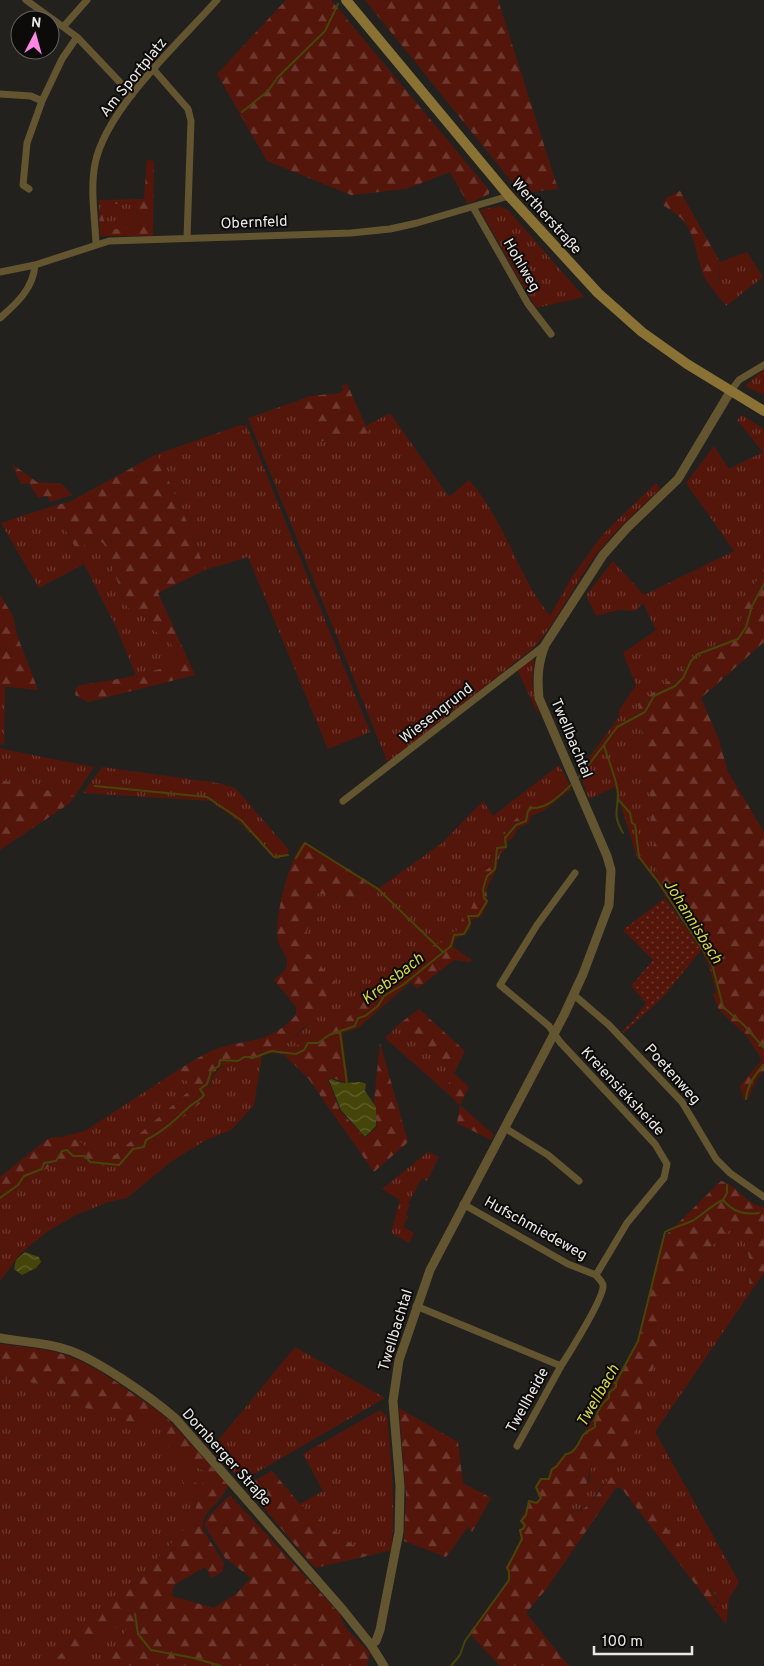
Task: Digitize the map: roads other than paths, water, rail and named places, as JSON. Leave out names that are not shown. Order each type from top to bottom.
[{"type":"main road","name":"Wertherstraße","points":[[346,0],[509,196],[569,264],[613,307],[656,342],[730,392],[764,411]]},
{"type":"street","points":[[26,0],[77,37],[132,95]]},
{"type":"street","points":[[64,26],[87,0]]},
{"type":"street","name":"Am Sportplatz","points":[[96,244],[93,177],[98,152],[113,121],[132,95],[217,0]]},
{"type":"street","points":[[29,189],[24,185],[27,143],[42,101],[62,59],[77,37]]},
{"type":"street","points":[[154,70],[188,110],[191,121],[188,238]]},
{"type":"street","points":[[0,94],[31,96],[42,101]]},
{"type":"street","name":"Obernfeld","points":[[0,272],[35,265],[96,244],[188,238],[351,233],[390,229],[509,196]]},
{"type":"street","name":"Hohlweg","points":[[472,207],[528,304],[551,334]]},
{"type":"street","points":[[0,318],[18,301],[30,285],[35,265]]},
{"type":"street","points":[[730,392],[739,380],[764,365]]},
{"type":"street","name":"Twellbachtal","points":[[371,1644],[376,1641],[380,1630],[396,1554],[400,1501],[393,1392],[399,1360],[416,1306],[428,1275],[463,1204],[505,1128],[574,994],[604,921],[611,887],[611,870],[607,856],[539,698],[538,671],[545,645],[609,547],[678,479],[730,392]]},
{"type":"street","name":"Wiesengrund","points":[[344,801],[545,645]]},
{"type":"street","name":"Kreiensieksheide","points":[[575,873],[537,925],[500,985],[549,1026],[560,1042],[655,1144],[667,1164],[664,1178],[628,1223],[596,1275]]},
{"type":"street","name":"Poetenweg","points":[[574,994],[609,1025],[682,1102],[716,1159],[730,1173],[764,1197]]},
{"type":"street","points":[[505,1128],[548,1155],[579,1181]]},
{"type":"street","name":"Hufschmiedeweg","points":[[463,1204],[568,1264],[596,1275]]},
{"type":"street","points":[[416,1306],[561,1366],[589,1319],[602,1292],[602,1282],[596,1275]]},
{"type":"street","name":"Dornberger Straße","points":[[0,1338],[48,1345],[71,1351],[161,1406],[176,1419],[237,1488],[371,1644],[384,1666]]},
{"type":"street","name":"Twellheide","points":[[517,1446],[561,1366]]},
{"type":"water","points":[[332,1079],[342,1083],[363,1082],[366,1084],[365,1091],[376,1107],[376,1126],[365,1137],[341,1110],[329,1080]]},
{"type":"water","points":[[25,1252],[39,1257],[41,1262],[36,1268],[22,1275],[14,1269],[16,1260]]},
{"type":"waterway","points":[[242,112],[268,91],[278,77],[325,31],[338,4]]},
{"type":"waterway","name":"Johannisbach","points":[[623,833],[616,814],[617,787],[604,745],[617,727],[645,712],[654,696],[675,686],[683,678],[691,661],[698,654],[738,639],[746,627],[752,606],[764,584]]},
{"type":"waterway","points":[[578,778],[604,745]]},
{"type":"waterway","name":"Krebsbach","points":[[0,1198],[18,1185],[24,1176],[42,1169],[44,1163],[56,1161],[62,1151],[67,1150],[73,1156],[85,1156],[90,1162],[119,1165],[133,1149],[144,1147],[146,1140],[164,1129],[204,1095],[200,1089],[207,1084],[211,1071],[219,1066],[220,1060],[238,1061],[244,1057],[256,1057],[271,1051],[296,1054],[304,1050],[308,1043],[318,1043],[329,1035],[355,1026],[358,1018],[365,1016],[378,1006],[384,996],[404,984],[451,946],[454,935],[464,934],[470,923],[468,916],[478,916],[487,901],[484,898],[483,889],[487,876],[495,869],[497,848],[506,847],[505,838],[516,825],[526,821],[528,811],[549,803],[573,783]]},
{"type":"waterway","points":[[95,786],[207,797],[241,820],[274,857],[288,855]]},
{"type":"waterway","name":"Johannisbach","points":[[618,799],[630,813],[632,823],[635,825],[639,857],[659,883],[712,964],[723,1007],[744,1025],[764,1048]]},
{"type":"waterway","points":[[296,858],[305,843],[378,889],[443,952]]},
{"type":"waterway","points":[[340,1032],[347,1084]]},
{"type":"waterway","name":"Johannisbach","points":[[746,1099],[752,1080],[764,1065]]},
{"type":"waterway","name":"Johannisbach","points":[[723,1200],[727,1193],[727,1185]]},
{"type":"waterway","name":"Johannisbach","points":[[723,1200],[739,1212],[748,1214],[759,1213]]},
{"type":"waterway","name":"Twellbach","points":[[451,1666],[460,1655],[465,1641],[509,1580],[507,1568],[522,1539],[520,1530],[525,1525],[521,1521],[526,1515],[529,1501],[537,1503],[541,1498],[536,1487],[541,1479],[549,1479],[552,1469],[556,1467],[566,1454],[574,1450],[584,1434],[595,1427],[598,1411],[609,1398],[609,1393],[616,1387],[616,1382],[638,1341],[665,1232],[692,1221],[723,1200]]},
{"type":"waterway","points":[[135,1614],[138,1634],[151,1650],[194,1658],[221,1666]]}]
